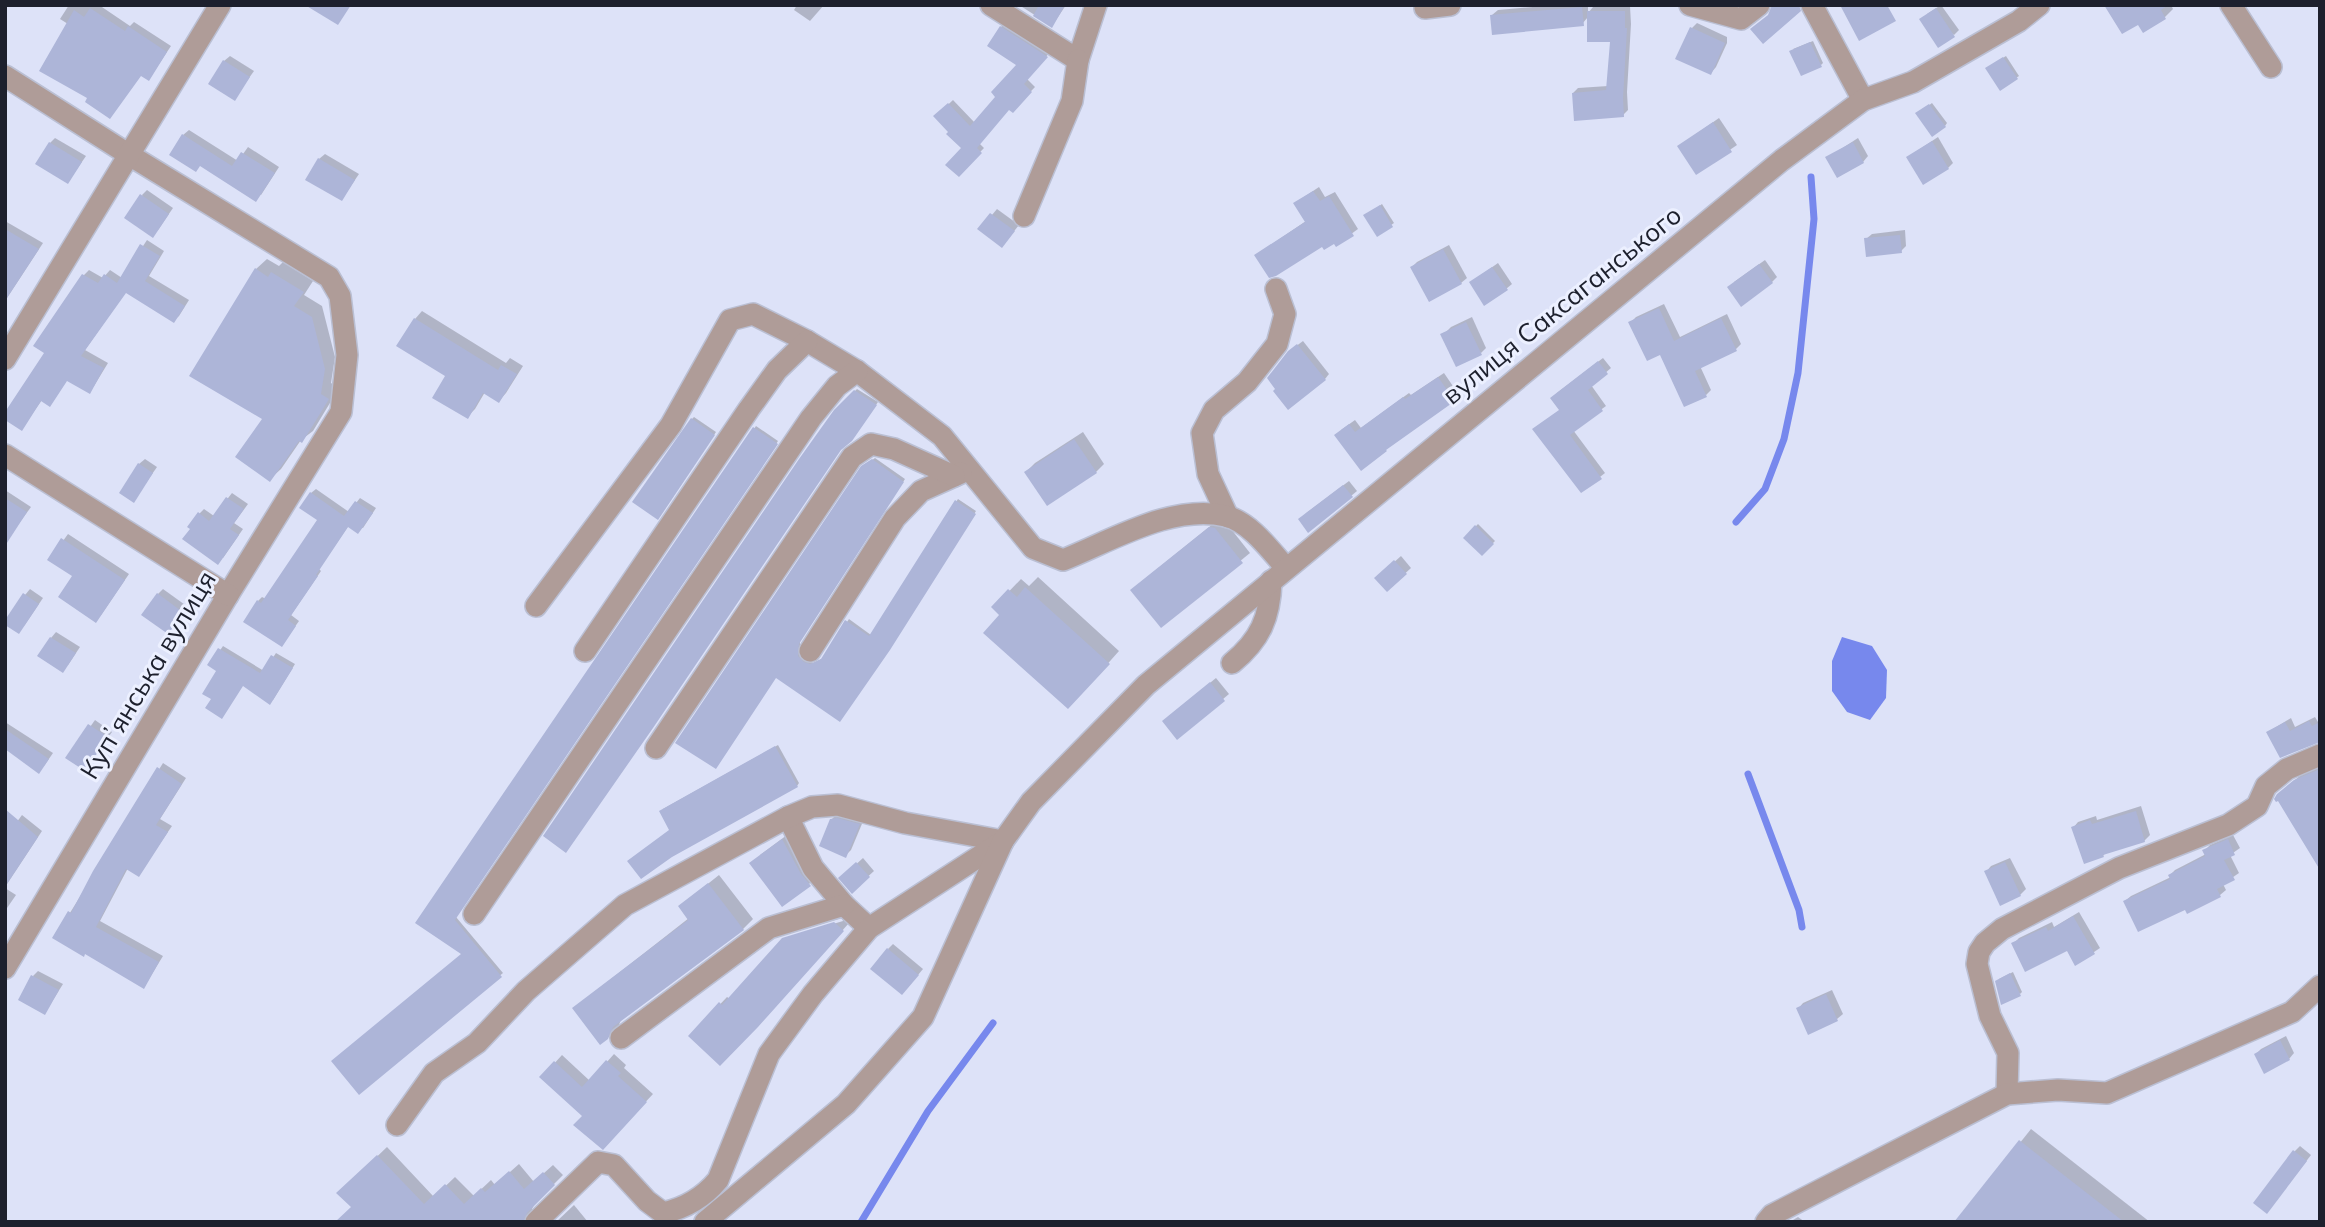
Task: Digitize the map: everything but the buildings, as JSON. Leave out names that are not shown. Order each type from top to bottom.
[{"type":"street","points":[[5,359],[131,156],[220,5]]},
{"type":"street","points":[[991,5],[1078,60]]},
{"type":"street","points":[[1024,216],[1072,101],[1078,60],[1096,5]]},
{"type":"street","points":[[1425,8],[1450,5]]},
{"type":"street","points":[[1690,5],[1741,19],[1759,5]]},
{"type":"street","points":[[1812,5],[1863,100]]},
{"type":"street","name":"вулиця Саксаганського","points":[[1003,841],[1031,802],[1146,685],[1782,160],[1863,100],[1913,82],[2019,21],[2039,5]]},
{"type":"street","points":[[2231,5],[2271,66]]},
{"type":"street","points":[[5,76],[131,156]]},
{"type":"street","name":"Купʼянська вулиця","points":[[5,968],[341,412],[347,355],[340,296],[329,276],[131,156]]},
{"type":"street","points":[[1228,517],[1208,474],[1202,433],[1214,410],[1248,382],[1278,344],[1285,314],[1276,289]]},
{"type":"street","points":[[536,606],[671,425],[730,320],[753,314],[807,341],[857,372],[942,436],[962,473],[1033,548],[1063,560],[1173,516],[1196,513],[1228,517],[1256,535],[1279,574],[1271,607],[1251,648],[1232,663]]},
{"type":"street","points":[[585,651],[763,389],[777,370],[807,341]]},
{"type":"street","points":[[474,914],[811,418],[837,386],[857,372]]},
{"type":"street","points":[[656,748],[852,457],[872,444],[962,473]]},
{"type":"street","points":[[5,455],[228,595]]},
{"type":"street","points":[[810,651],[895,519],[921,491],[962,473]]},
{"type":"street","points":[[2007,1094],[2008,1053],[1990,1016],[1977,964],[1979,952],[1985,943],[2002,929],[2119,868],[2228,825],[2257,806],[2266,786],[2287,769],[2320,755]]},
{"type":"street","points":[[397,1125],[434,1073],[477,1043],[526,991],[625,905],[788,817],[812,807],[838,805],[905,823],[1003,841]]},
{"type":"street","points":[[788,817],[813,868],[844,905],[869,928]]},
{"type":"street","points":[[536,1222],[598,1162],[614,1166],[647,1201],[663,1213],[686,1216],[719,1180],[769,1054],[813,994],[869,928],[1003,841]]},
{"type":"street","points":[[705,1222],[846,1104],[923,1017],[1003,841]]},
{"type":"street","points":[[621,1038],[769,928],[844,905]]},
{"type":"street","points":[[1766,1222],[1772,1214],[2007,1094],[2058,1090],[2107,1093],[2292,1012],[2320,986]]},
{"type":"water","points":[[1842,637],[1872,646],[1887,670],[1886,698],[1870,720],[1847,712],[1832,691],[1832,661]]},
{"type":"waterway","points":[[1736,522],[1765,489],[1784,439],[1798,373],[1814,219],[1811,177]]},
{"type":"waterway","points":[[1748,774],[1799,910],[1802,927]]},
{"type":"waterway","points":[[861,1222],[928,1111],[993,1023]]}]
